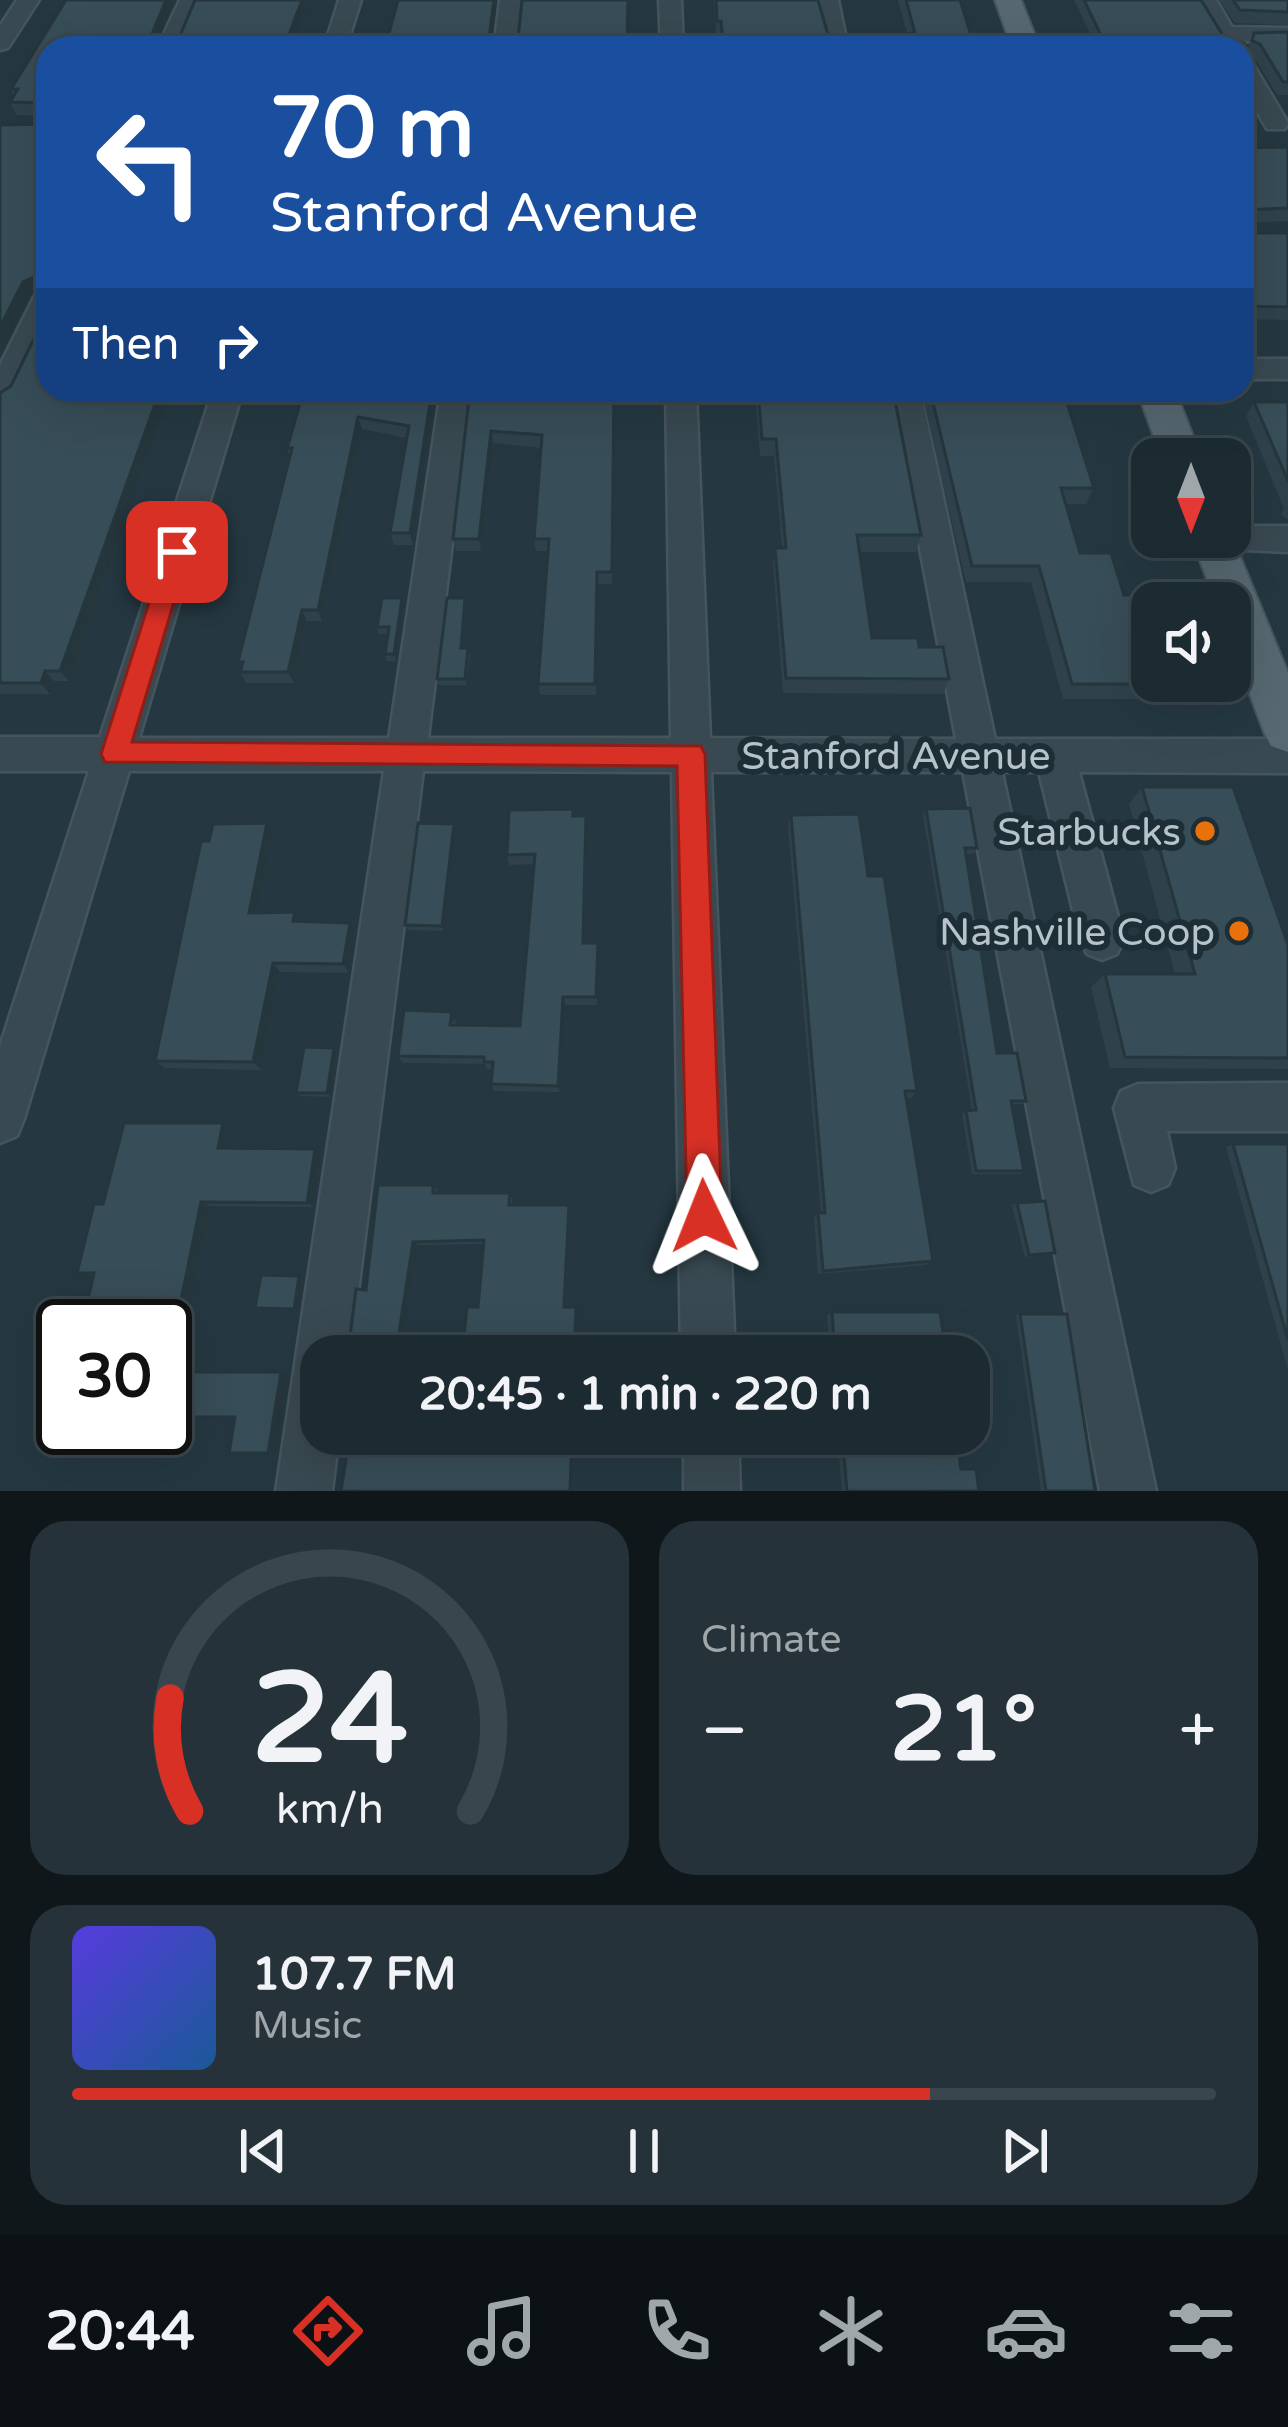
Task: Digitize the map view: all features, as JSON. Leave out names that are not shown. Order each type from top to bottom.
[{"type":"main road","points":[[1007,0],[1021,36]]},
{"type":"main road","points":[[1161,402],[1174,438]]},
{"type":"main road","points":[[1220,558],[1288,732]]},
{"type":"street","points":[[0,43],[28,0]]},
{"type":"street","points":[[174,36],[191,0]]},
{"type":"street","points":[[339,36],[350,0]]},
{"type":"street","points":[[506,36],[511,0]]},
{"type":"street","points":[[670,0],[672,36]]},
{"type":"street","points":[[827,0],[834,36]]},
{"type":"street","points":[[1205,0],[1226,36]]},
{"type":"street","points":[[1254,38],[1288,35]]},
{"type":"street","points":[[1254,82],[1282,124]]},
{"type":"street","points":[[0,396],[36,322]]},
{"type":"street","points":[[1254,369],[1288,370]]},
{"type":"street","points":[[0,1119],[224,402]]},
{"type":"street","points":[[325,1335],[454,402]]},
{"type":"street","points":[[681,402],[708,1335]]},
{"type":"street","points":[[907,402],[1128,1491]]},
{"type":"street","points":[[1251,539],[1288,539]]},
{"type":"street","name":"Stanford Avenue","points":[[0,754],[1288,756]]},
{"type":"street","points":[[1055,756],[1102,939]]},
{"type":"street","points":[[1151,1168],[1138,1108],[1288,1107]]},
{"type":"street","points":[[304,1491],[309,1455]]},
{"type":"street","points":[[711,1455],[712,1491]]},
{"type":"building","points":[[66,0],[166,0],[151,36],[44,36]]},
{"type":"building","points":[[195,0],[302,0],[288,36],[180,36]]},
{"type":"building","points":[[398,0],[494,0],[489,36],[388,36]]},
{"type":"building","points":[[522,0],[628,0],[627,36],[518,36]]},
{"type":"building","points":[[716,0],[818,0],[828,35],[915,33],[906,0],[960,0],[971,36],[722,36],[721,21],[717,21]]},
{"type":"building","points":[[1084,0],[1201,0],[1223,36],[1101,36]]},
{"type":"building","points":[[1233,0],[1288,0],[1288,12],[1240,10]]},
{"type":"building","points":[[1288,32],[1288,82],[1283,82],[1254,42],[1254,33]]},
{"type":"building","points":[[36,49],[36,103],[10,102],[18,89],[11,89]]},
{"type":"building","points":[[36,124],[36,276],[23,282],[0,327],[0,125]]},
{"type":"building","points":[[1288,147],[1288,208],[1254,210],[1254,148]]},
{"type":"building","points":[[1254,233],[1288,233],[1288,307],[1254,306]]},
{"type":"building","points":[[36,335],[36,402],[156,402],[60,671],[45,671],[41,683],[0,683],[0,393],[11,386]]},
{"type":"building","points":[[300,402],[430,402],[410,533],[390,533],[409,426],[358,417],[318,610],[302,610],[288,672],[240,672],[243,662],[238,662],[292,448],[287,448]]},
{"type":"building","points":[[469,402],[614,402],[612,572],[597,572],[595,684],[538,684],[549,539],[534,539],[542,435],[491,431],[479,539],[453,539]]},
{"type":"building","points":[[759,402],[895,402],[921,535],[857,535],[872,638],[918,638],[919,647],[943,647],[949,679],[786,678],[775,548],[786,548],[776,439],[762,439]]},
{"type":"building","points":[[933,402],[1067,402],[1094,488],[1061,488],[1080,553],[1111,553],[1124,595],[1131,595],[1131,684],[1072,684],[1039,566],[972,566]]},
{"type":"building","points":[[1254,402],[1288,402],[1288,481]]},
{"type":"building","points":[[382,598],[402,598],[394,654],[385,654],[389,627],[377,627]]},
{"type":"building","points":[[447,598],[465,598],[461,648],[468,648],[465,679],[437,679]]},
{"type":"building","points":[[1142,787],[1233,787],[1288,945],[1288,1058],[1125,1057],[1105,974],[1195,974]]},
{"type":"building","points":[[970,808],[977,848],[965,848],[997,1053],[1017,1053],[1026,1101],[1011,1101],[1024,1171],[976,1171],[966,1111],[976,1110],[926,809]]},
{"type":"building","points":[[573,809],[573,816],[586,816],[583,943],[598,943],[596,997],[563,997],[558,1086],[491,1084],[493,1062],[484,1062],[484,1057],[398,1056],[404,1010],[452,1012],[450,1025],[520,1026],[535,854],[507,855],[509,810]]},
{"type":"building","points":[[859,814],[868,876],[884,876],[917,1091],[905,1091],[933,1261],[823,1271],[818,1213],[825,1213],[791,815]]},
{"type":"building","points":[[267,823],[249,913],[295,912],[293,921],[350,923],[343,964],[273,963],[253,1062],[155,1061],[201,841],[209,841],[213,824]]},
{"type":"building","points":[[418,823],[454,824],[442,926],[405,925]]},
{"type":"building","points":[[304,1047],[334,1048],[327,1093],[296,1093]]},
{"type":"building","points":[[124,1123],[223,1123],[218,1148],[315,1149],[307,1203],[201,1202],[181,1299],[88,1299],[94,1273],[77,1273],[94,1204],[103,1204]]},
{"type":"building","points":[[1233,1144],[1288,1144],[1288,1340]]},
{"type":"building","points":[[378,1185],[433,1185],[433,1193],[510,1193],[509,1205],[569,1205],[564,1307],[576,1307],[575,1335],[464,1335],[467,1307],[478,1307],[484,1240],[413,1242],[399,1335],[350,1335],[356,1289],[366,1290]]},
{"type":"building","points":[[1045,1201],[1055,1253],[1029,1255],[1017,1203]]},
{"type":"building","points":[[261,1275],[299,1276],[294,1309],[255,1308]]},
{"type":"building","points":[[832,1312],[940,1312],[943,1332],[949,1335],[834,1335]]},
{"type":"building","points":[[1020,1314],[1067,1314],[1095,1491],[1046,1491]]},
{"type":"building","points":[[192,1372],[281,1372],[268,1453],[229,1453],[235,1417],[192,1417]]},
{"type":"building","points":[[347,1455],[571,1455],[570,1491],[341,1491]]},
{"type":"building","points":[[844,1455],[959,1455],[961,1469],[976,1469],[979,1491],[847,1491]]},
{"type":"place","name":"Starbucks","points":[[1205,831]]},
{"type":"place","name":"Nashville Coop","points":[[1239,931]]},
{"type":"route","points":[[177,552],[114,754],[691,754],[704,1216]]}]
